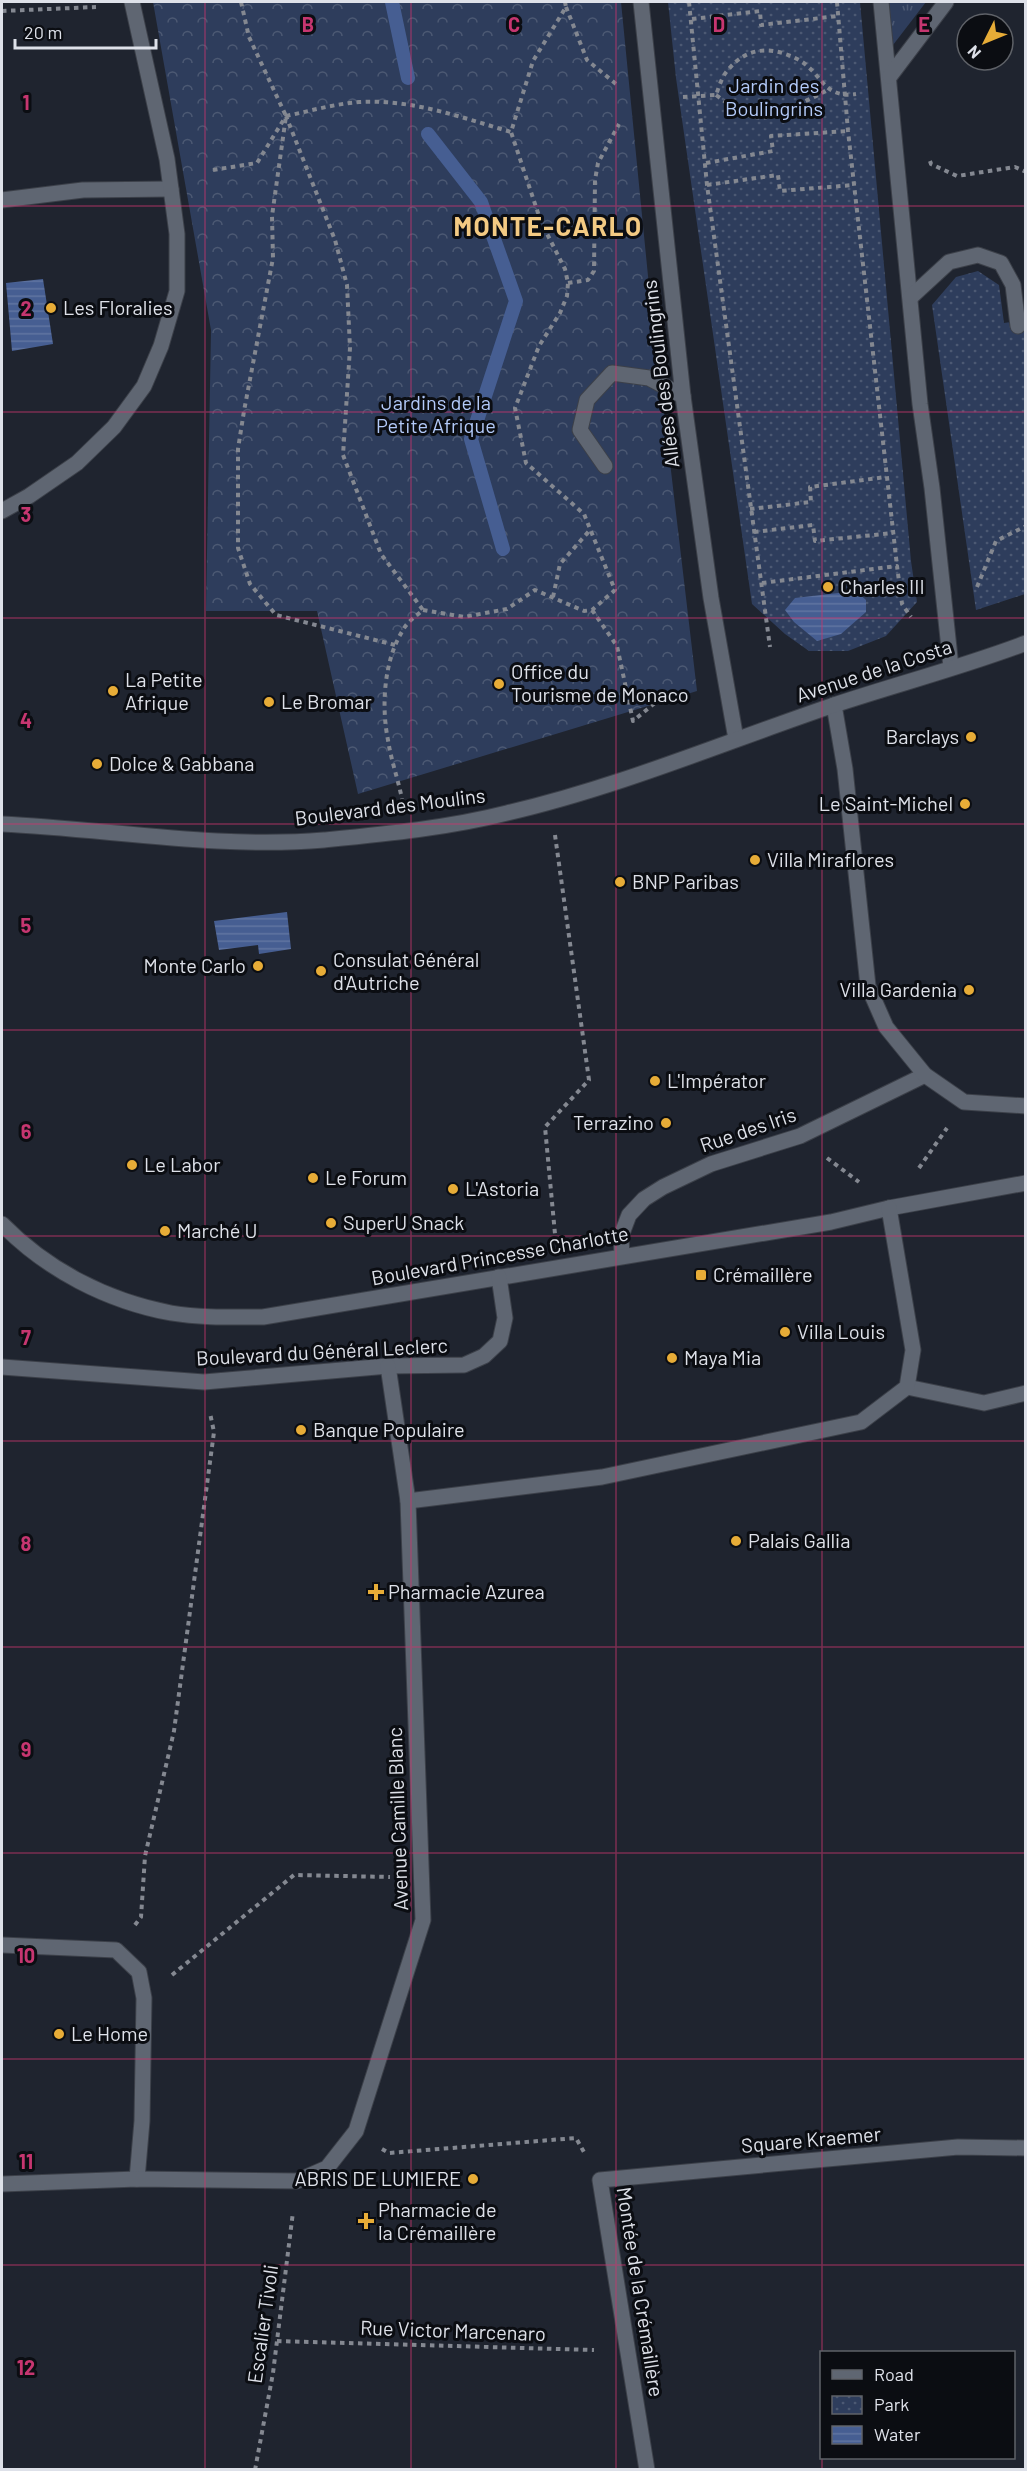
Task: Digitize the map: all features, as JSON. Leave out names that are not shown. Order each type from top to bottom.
[{"type":"main road","points":[[2,511],[29,496],[77,463],[114,427],[144,386],[161,346],[177,291],[177,234],[167,159],[132,2]]},
{"type":"main road","name":"Allées des Boulingrins","points":[[641,2],[683,396],[711,598],[736,740]]},
{"type":"main road","points":[[882,2],[920,404],[934,500],[951,667]]},
{"type":"main road","points":[[890,82],[946,2]]},
{"type":"main road","points":[[2,200],[83,190],[171,189]]},
{"type":"main road","points":[[910,297],[949,262],[978,255],[1001,263],[1013,285],[1018,326]]},
{"type":"main road","points":[[604,466],[580,430],[587,399],[612,373],[649,378],[683,396]]},
{"type":"main road","name":"Avenue de la Costa","points":[[736,740],[834,705],[1026,644]]},
{"type":"main road","points":[[834,705],[845,769],[868,986],[886,1027],[925,1075],[964,1102],[1026,1106]]},
{"type":"main road","name":"Boulevard des Moulins","points":[[2,824],[227,841],[321,840],[462,822],[551,802],[694,756],[736,740]]},
{"type":"main road","name":"Rue des Iris","points":[[622,1256],[621,1236],[629,1215],[644,1199],[663,1187],[711,1164],[800,1136],[925,1075]]},
{"type":"main road","name":"Boulevard Princesse Charlotte","points":[[2,1224],[44,1260],[86,1286],[127,1302],[172,1313],[263,1317],[831,1222],[888,1208],[1026,1184]]},
{"type":"main road","points":[[408,1501],[602,1477],[861,1422],[907,1386],[913,1350],[888,1208]]},
{"type":"main road","name":"Boulevard du Général Leclerc","points":[[2,1367],[204,1382],[388,1366],[464,1365],[484,1356],[500,1341],[505,1318],[499,1277]]},
{"type":"main road","name":"Avenue Camille Blanc","points":[[2,2184],[137,2179],[297,2181],[327,2168],[357,2131],[423,1920],[408,1501],[388,1366]]},
{"type":"main road","points":[[907,1386],[984,1403],[1026,1393]]},
{"type":"main road","points":[[2,1945],[116,1950],[139,1972],[144,1998],[142,2121],[137,2179]]},
{"type":"main road","name":"Square Kraemer","points":[[600,2180],[958,2147],[1026,2148]]},
{"type":"main road","name":"Montée de la Crémaillère","points":[[600,2180],[647,2469]]},
{"type":"path","points":[[241,2],[249,37],[286,116],[335,240],[347,285],[350,348],[343,455],[381,554],[423,610],[464,617],[507,609],[535,590],[584,611],[592,610],[615,591],[584,514],[526,463],[515,408],[539,346],[560,313],[567,296],[568,283],[565,269],[541,222],[511,132],[532,61],[565,4]]},
{"type":"path","points":[[689,2],[707,185],[770,647]]},
{"type":"path","points":[[837,2],[848,131],[886,477],[902,604],[912,618]]},
{"type":"path","points":[[565,4],[587,60],[617,85]]},
{"type":"path","points":[[2,11],[96,7]]},
{"type":"path","points":[[692,19],[760,11],[761,25],[838,16]]},
{"type":"path","points":[[716,95],[727,70],[748,52],[772,50],[800,61],[828,89],[845,95],[890,82]]},
{"type":"path","points":[[679,97],[699,98],[716,95],[740,114],[756,117],[779,116],[828,89]]},
{"type":"path","points":[[213,170],[257,163],[286,116],[357,102],[391,102],[424,106],[511,132]]},
{"type":"path","points":[[286,116],[272,216],[273,258],[238,449],[238,548],[250,584],[276,615],[395,645]]},
{"type":"path","points":[[568,283],[588,280],[594,271],[596,171],[620,122]]},
{"type":"path","points":[[706,163],[773,151],[771,136],[848,131]]},
{"type":"path","points":[[930,156],[931,164],[957,176],[1015,167],[1026,172]]},
{"type":"path","points":[[707,185],[778,176],[780,191],[854,184]]},
{"type":"path","points":[[750,508],[811,502],[810,487],[886,477]]},
{"type":"path","points":[[754,532],[813,525],[815,541],[893,533]]},
{"type":"path","points":[[972,595],[981,580],[996,541],[1026,526]]},
{"type":"path","points":[[553,597],[560,564],[590,530]]},
{"type":"path","points":[[761,583],[897,566]]},
{"type":"path","points":[[409,829],[387,739],[385,703],[395,645],[404,627],[423,610]]},
{"type":"path","points":[[592,610],[617,646],[633,721],[667,693]]},
{"type":"path","points":[[551,802],[589,1080],[545,1127],[555,1234]]},
{"type":"path","points":[[914,1174],[936,1146],[964,1102]]},
{"type":"path","points":[[800,1136],[859,1182],[868,1183]]},
{"type":"path","points":[[116,1950],[141,1917],[145,1856],[174,1731],[214,1432],[204,1382]]},
{"type":"path","points":[[144,1998],[294,1875],[422,1877]]},
{"type":"path","name":"Montée de la Crémaillère","points":[[357,2131],[389,2153],[576,2138],[600,2180]]},
{"type":"path","name":"Escalier Tivoli","points":[[255,2469],[277,2341],[297,2181]]},
{"type":"path","name":"Rue Victor Marcenaro","points":[[277,2341],[628,2351]]},
{"type":"green space","name":"Jardins de la Petite Afrique","points":[[153,2],[621,2],[648,276],[697,691],[358,794],[317,611],[206,611],[211,330]]},
{"type":"green space","name":"Jardin des Boulingrins","points":[[668,2],[860,2],[911,561],[917,602],[886,636],[848,651],[809,651],[785,634],[752,604],[676,78]]},
{"type":"green space","points":[[889,2],[926,2],[893,45]]},
{"type":"green space","points":[[978,271],[999,285],[1004,323],[1025,320],[1025,594],[976,610],[932,305],[956,277]]},
{"type":"water","points":[[43,279],[53,344],[12,351],[6,283]]},
{"type":"water","points":[[856,591],[866,600],[866,612],[841,634],[817,641],[794,622],[785,610],[795,598]]},
{"type":"water","points":[[287,912],[291,949],[259,954],[258,945],[219,950],[214,921]]},
{"type":"waterway","points":[[392,2],[408,78]]},
{"type":"waterway","points":[[428,134],[481,202],[516,301],[471,439],[503,549]]},
{"type":"place","name":"Les Floralies","points":[[51,308]]},
{"type":"place","name":"Charles III","points":[[828,587]]},
{"type":"place","name":"Office du Tourisme de Monaco","points":[[499,684]]},
{"type":"place","name":"La Petite Afrique","points":[[113,691]]},
{"type":"place","name":"Le Bromar","points":[[269,702]]},
{"type":"place","name":"Barclays","points":[[971,737]]},
{"type":"place","name":"Dolce & Gabbana","points":[[97,764]]},
{"type":"place","name":"Le Saint-Michel","points":[[965,804]]},
{"type":"place","name":"Villa Miraflores","points":[[755,860]]},
{"type":"place","name":"BNP Paribas","points":[[620,882]]},
{"type":"place","name":"Monte Carlo","points":[[258,966]]},
{"type":"place","name":"Consulat Général d'Autriche","points":[[321,971]]},
{"type":"place","name":"Villa Gardenia","points":[[969,990]]},
{"type":"place","name":"L'Impérator","points":[[655,1081]]},
{"type":"place","name":"Terrazino","points":[[666,1123]]},
{"type":"place","name":"Le Labor","points":[[132,1165]]},
{"type":"place","name":"Le Forum","points":[[313,1178]]},
{"type":"place","name":"L'Astoria","points":[[453,1189]]},
{"type":"place","name":"SuperU Snack","points":[[331,1223]]},
{"type":"place","name":"Marché U","points":[[165,1231]]},
{"type":"place","name":"Crémaillère","points":[[701,1275]]},
{"type":"place","name":"Villa Louis","points":[[785,1332]]},
{"type":"place","name":"Maya Mia","points":[[672,1358]]},
{"type":"place","name":"Banque Populaire","points":[[301,1430]]},
{"type":"place","name":"Palais Gallia","points":[[736,1541]]},
{"type":"place","name":"Pharmacie Azurea","points":[[376,1592]]},
{"type":"place","name":"Le Home","points":[[59,2034]]},
{"type":"place","name":"ABRIS DE LUMIERE","points":[[473,2179]]},
{"type":"place","name":"Pharmacie de la Crémaillère","points":[[366,2221]]},
{"type":"district","name":"MONTE-CARLO","points":[[548,227]]}]
